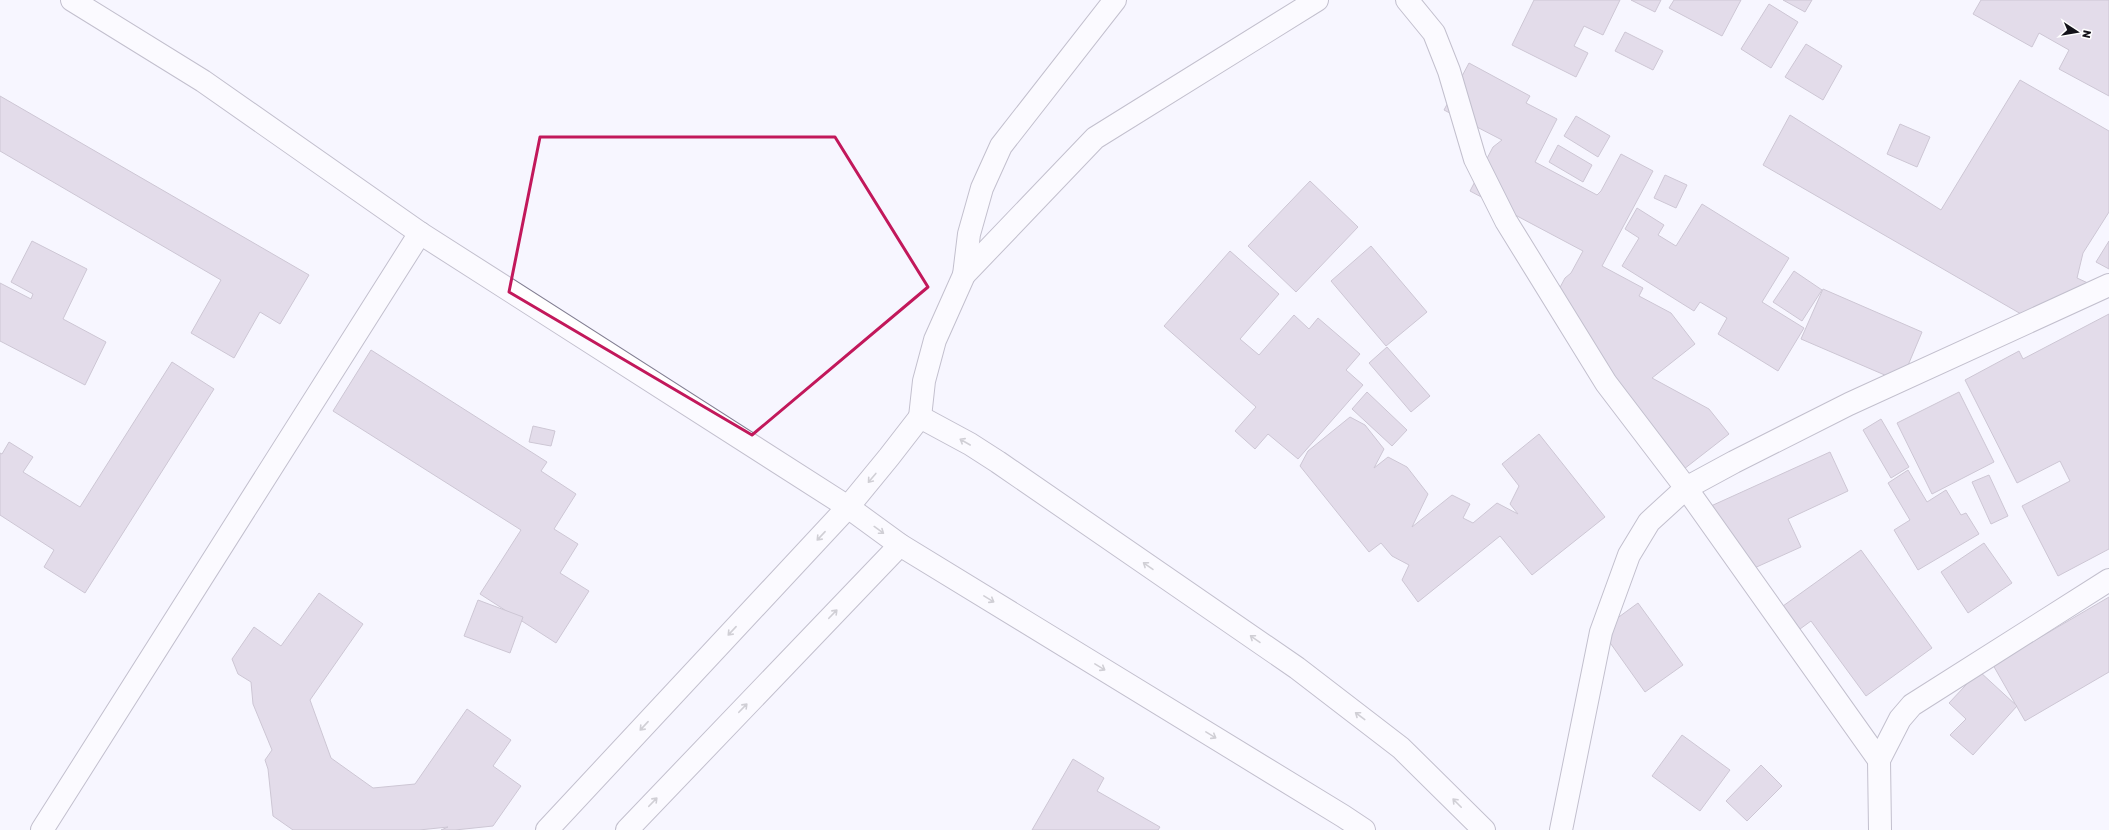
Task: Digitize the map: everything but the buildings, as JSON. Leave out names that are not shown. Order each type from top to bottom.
[{"type":"street","points":[[72,0],[203,81],[420,233],[848,507],[900,545],[1364,830]]},
{"type":"street","points":[[548,830],[848,507],[920,417],[924,381],[935,340],[964,275],[969,234],[982,188],[1001,146],[1115,0]]},
{"type":"street","points":[[964,275],[1095,138],[1317,0]]},
{"type":"street","points":[[1407,0],[1434,33],[1449,71],[1475,159],[1506,220],[1606,383],[1686,488],[1879,760]]},
{"type":"street","points":[[42,830],[420,233]]},
{"type":"street","points":[[1561,830],[1601,632],[1629,555],[1649,522],[1686,488],[1734,462],[1849,404],[2109,285]]},
{"type":"street","points":[[920,417],[970,444],[998,462],[1297,668],[1401,748],[1484,830]]},
{"type":"street","points":[[637,827],[900,545]]},
{"type":"street","points":[[1880,830],[1879,760],[1900,719],[1912,705],[2109,580]]},
{"type":"highlighted area","points":[[540,137],[835,137],[928,287],[752,435],[509,292]]}]
